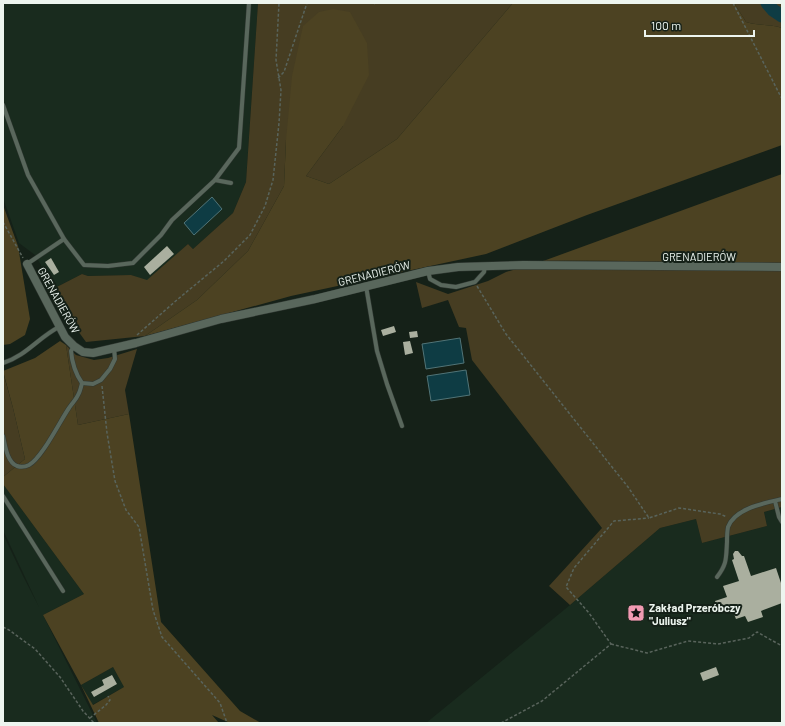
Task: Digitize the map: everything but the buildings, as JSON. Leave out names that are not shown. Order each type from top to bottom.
[{"type":"street","name":"GRENADIERÓW","points":[[26,264],[59,327],[74,346],[83,352],[93,353],[136,343],[221,319],[428,271],[458,267],[782,267]]},
{"type":"lane","points":[[3,105],[28,175],[64,239],[84,265],[108,266],[133,263],[161,235],[172,220],[214,180],[239,148],[249,3]]},
{"type":"lane","points":[[214,180],[231,183]]},
{"type":"lane","points":[[26,264],[64,239]]},
{"type":"lane","points":[[428,271],[430,279],[441,285],[456,287],[475,282],[484,272],[485,266]]},
{"type":"lane","points":[[366,286],[377,352],[402,426]]},
{"type":"lane","points":[[3,363],[26,352],[53,330],[59,327]]},
{"type":"lane","points":[[74,346],[71,351],[72,365],[76,375],[82,383],[93,384],[101,380],[110,368],[115,359],[114,348]]},
{"type":"lane","points":[[3,436],[7,452],[13,464],[22,467],[29,465],[52,437],[78,395],[82,383]]},
{"type":"lane","points":[[3,496],[63,591]]},
{"type":"lane","points":[[717,577],[726,563],[727,534],[731,521],[748,508],[758,504],[782,499]]},
{"type":"lane","points":[[775,501],[779,517],[782,522]]},
{"type":"path","points":[[136,343],[137,334],[224,261],[250,235],[265,206],[273,180],[279,123],[281,90],[276,60],[279,3]]},
{"type":"path","points":[[278,78],[284,72],[307,3]]},
{"type":"path","points":[[733,3],[782,99]]},
{"type":"path","points":[[3,222],[26,264]]},
{"type":"path","points":[[475,282],[506,334],[628,487],[649,518]]},
{"type":"path","points":[[101,380],[107,433],[115,481],[126,510],[139,527],[153,610],[162,637],[220,703],[227,723]]},
{"type":"path","points":[[731,521],[726,516],[720,514],[679,508],[649,518],[614,521],[574,568],[566,587],[589,613],[611,644],[647,653],[688,641],[718,644],[749,638],[757,632],[782,646]]},
{"type":"path","points":[[3,627],[35,649],[60,677],[93,723]]},
{"type":"path","points":[[501,723],[542,701],[611,644]]},
{"type":"path","points":[[90,718],[106,705],[110,700],[108,696]]},
{"type":"shaded area","points":[[3,3],[258,3],[246,182],[233,213],[193,249],[188,244],[147,281],[131,275],[88,276],[82,274],[49,291],[40,275],[41,265],[35,255],[19,243],[3,198]]},
{"type":"shaded area","points":[[258,3],[513,3],[397,139],[329,184],[306,176],[343,126],[286,140],[284,186],[248,251],[197,300],[145,336],[86,342],[49,291],[82,274],[88,276],[131,275],[147,280],[188,244],[193,249],[233,213],[246,182]]},
{"type":"shaded area","points":[[513,3],[734,3],[746,22],[782,28],[782,145],[587,215],[486,254],[291,296],[145,336],[197,300],[248,251],[284,186],[286,140],[292,76],[303,26],[319,12],[333,9],[350,12],[367,43],[369,75],[343,126],[306,176],[329,184],[397,139]]},
{"type":"shaded area","points":[[734,3],[782,3],[782,28],[746,22]]},
{"type":"shaded area","points":[[782,174],[782,263],[546,260]]},
{"type":"shaded area","points":[[3,205],[18,246],[30,319],[25,335],[10,344],[3,345]]},
{"type":"shaded area","points":[[546,260],[782,263],[782,507],[764,512],[767,526],[702,543],[696,519],[660,528],[570,605],[549,586],[602,528],[472,360],[466,328],[459,327],[448,300],[422,308],[416,282],[448,294],[488,281],[506,272]]},
{"type":"shaded area","points":[[60,341],[66,345],[78,425],[129,414],[161,622],[240,711],[261,723],[230,723],[212,715],[219,723],[99,723],[81,685],[43,615],[84,594],[3,484],[3,477],[25,459],[3,371],[35,358]],"holes":[[[113,667],[124,687],[93,705],[81,685]]]},
{"type":"shaded area","points":[[66,345],[76,355],[94,360],[108,358],[137,349],[125,390],[129,414],[78,425]]},
{"type":"shaded area","points":[[3,372],[25,459],[3,477]]},
{"type":"shaded area","points":[[3,484],[84,594],[43,615],[97,723],[3,723],[3,534],[39,607],[3,530]]},
{"type":"shaded area","name":"Zakład Przeróbczy \"Juliusz\"","points":[[782,507],[782,723],[426,723],[570,605],[660,528],[696,519],[702,543],[767,526],[764,512]]},
{"type":"shaded area","points":[[113,667],[124,687],[92,705],[81,685]]},
{"type":"water","points":[[212,197],[222,209],[194,235],[184,223]]},
{"type":"water","points":[[460,338],[464,363],[426,369],[422,344]]},
{"type":"water","points":[[466,370],[470,395],[431,401],[427,376]]},
{"type":"waterway","points":[[767,3],[773,10],[782,16]]},
{"type":"place","name":"Zakład Przeróbczy \"Juliusz\"","points":[[636,613]]}]
